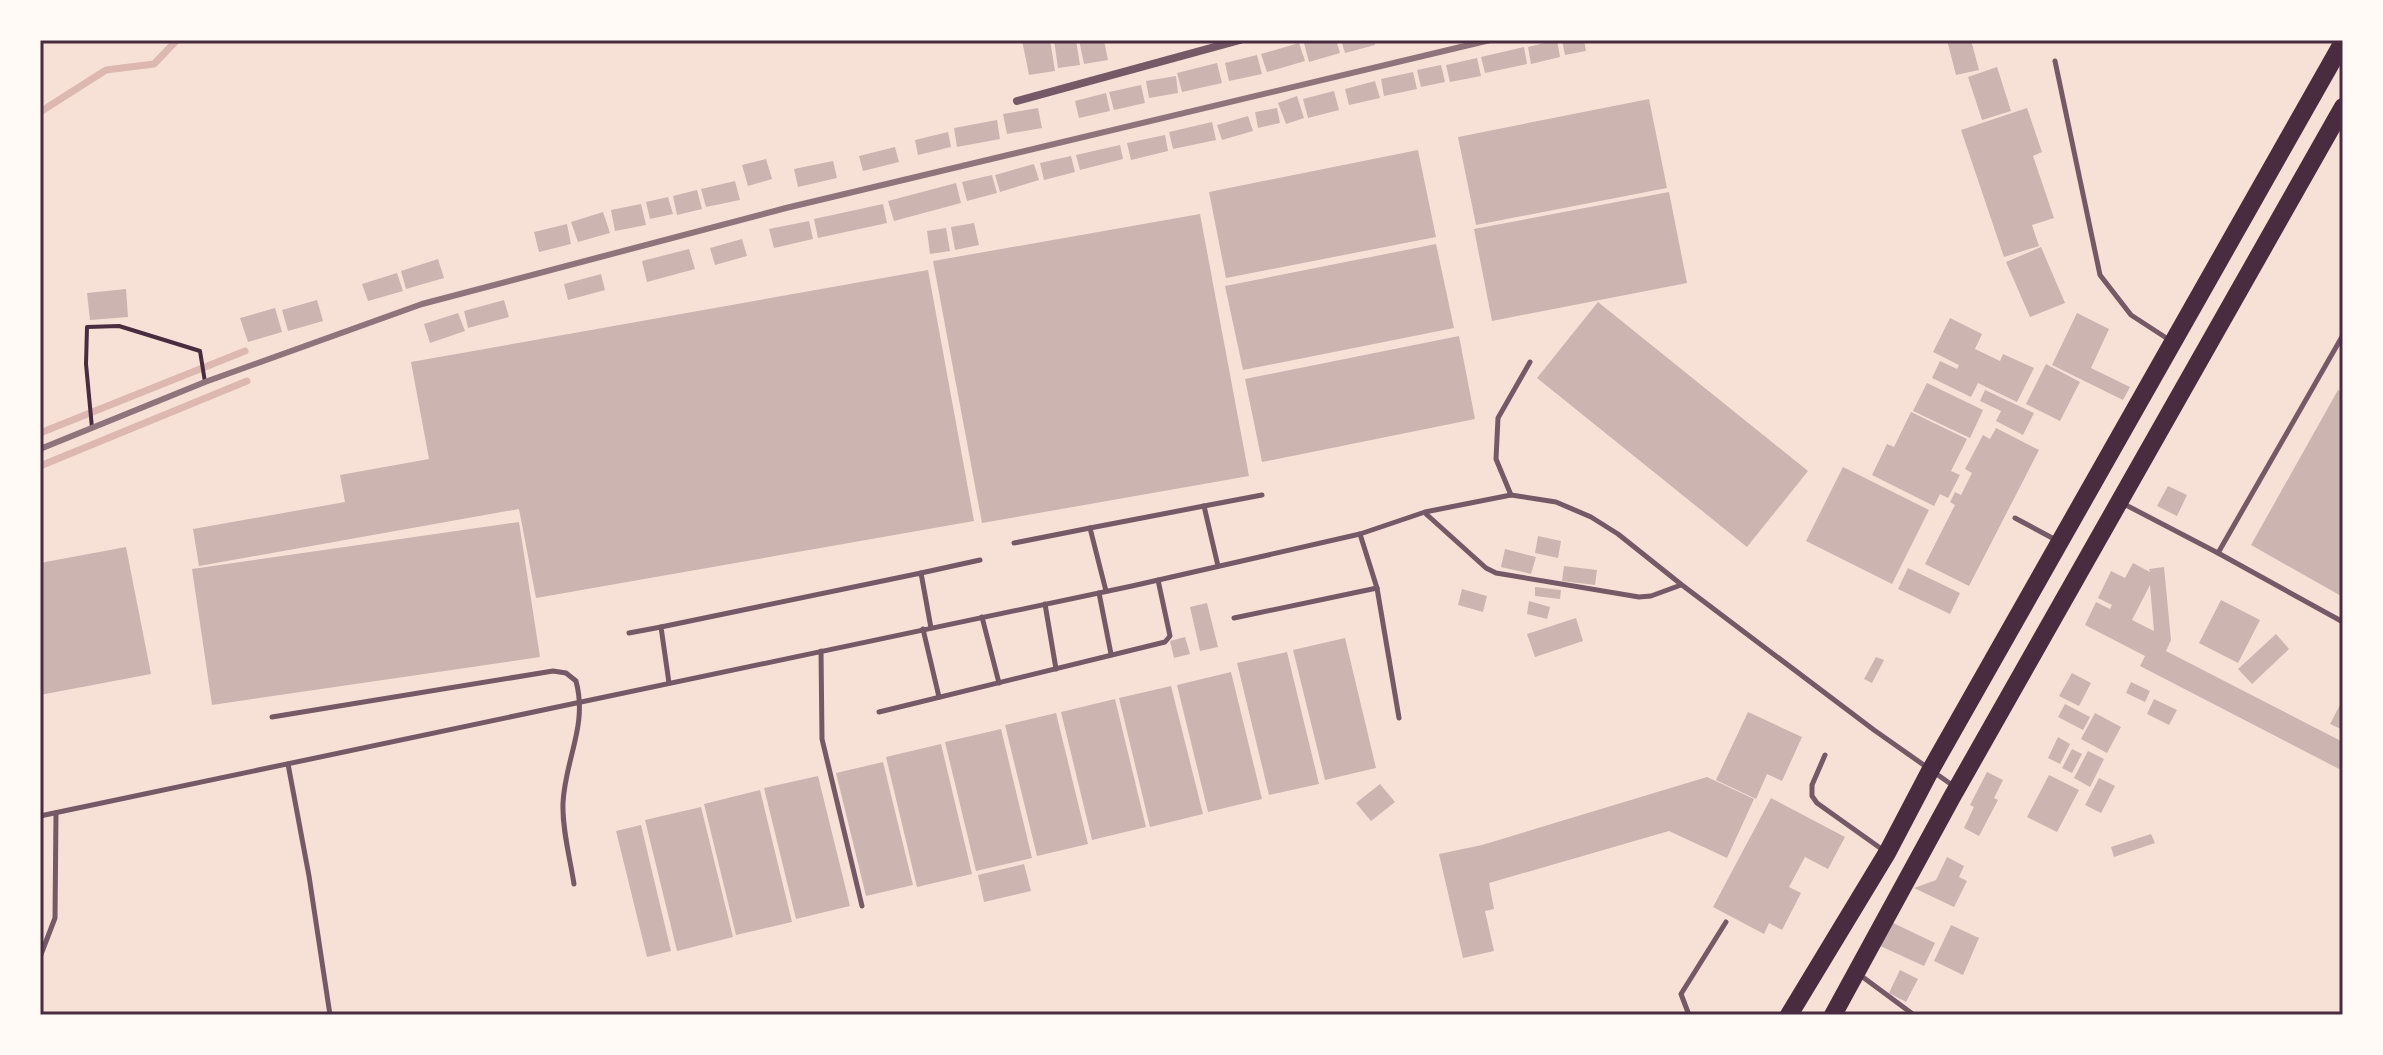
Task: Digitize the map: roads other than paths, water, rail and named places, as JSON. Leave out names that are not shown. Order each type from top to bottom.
[{"type":"highway","points":[[1789,1015],[1887,853],[1930,771],[2343,42]]},
{"type":"highway","points":[[1833,1015],[1957,788],[2343,107]]},
{"type":"street","points":[[1017,101],[1240,40]]},
{"type":"lane","points":[[2055,61],[2100,275],[2131,315],[2172,341]]},
{"type":"lane","points":[[2218,553],[2343,335]]},
{"type":"lane","points":[[2336,347],[2343,351]]},
{"type":"lane","points":[[1511,495],[1496,459],[1498,418],[1530,362]]},
{"type":"lane","points":[[1014,543],[1262,495]]},
{"type":"lane","points":[[40,816],[1158,580],[1360,534],[1425,512],[1511,495],[1556,502],[1591,517],[1618,534],[1930,771],[1957,788]]},
{"type":"lane","points":[[2121,503],[2343,622]]},
{"type":"lane","points":[[1204,506],[1218,566]]},
{"type":"lane","points":[[1425,512],[1486,568],[1496,573],[1639,597],[1682,585]]},
{"type":"lane","points":[[2015,518],[2061,542]]},
{"type":"lane","points":[[1090,528],[1111,655]]},
{"type":"lane","points":[[1360,534],[1377,588],[1399,718]]},
{"type":"lane","points":[[629,633],[980,560]]},
{"type":"lane","points":[[921,573],[931,628]]},
{"type":"lane","points":[[879,712],[1165,642],[1170,636],[1158,580]]},
{"type":"lane","points":[[1234,618],[1377,588]]},
{"type":"lane","points":[[1045,604],[1056,669]]},
{"type":"lane","points":[[982,617],[999,683]]},
{"type":"lane","points":[[661,627],[669,683]]},
{"type":"lane","points":[[923,629],[939,697]]},
{"type":"lane","points":[[821,651],[822,739],[862,906]]},
{"type":"lane","points":[[272,717],[553,671],[566,673],[576,681],[582,702],[575,746],[565,781],[563,807],[574,884]]},
{"type":"lane","points":[[1825,755],[1812,785],[1812,796],[1817,803],[1887,853]]},
{"type":"lane","points":[[288,764],[330,1015]]},
{"type":"lane","points":[[40,957],[55,918],[56,812]]},
{"type":"lane","points":[[1689,1015],[1681,994],[1726,922]]},
{"type":"lane","points":[[1856,972],[1914,1015]]},
{"type":"waterway","points":[[40,112],[106,70],[154,64],[177,40]]},
{"type":"waterway","points":[[40,433],[245,351]]},
{"type":"waterway","points":[[40,466],[247,381]]},
{"type":"railway","points":[[40,449],[205,382],[422,304],[786,208],[1490,40]]}]
